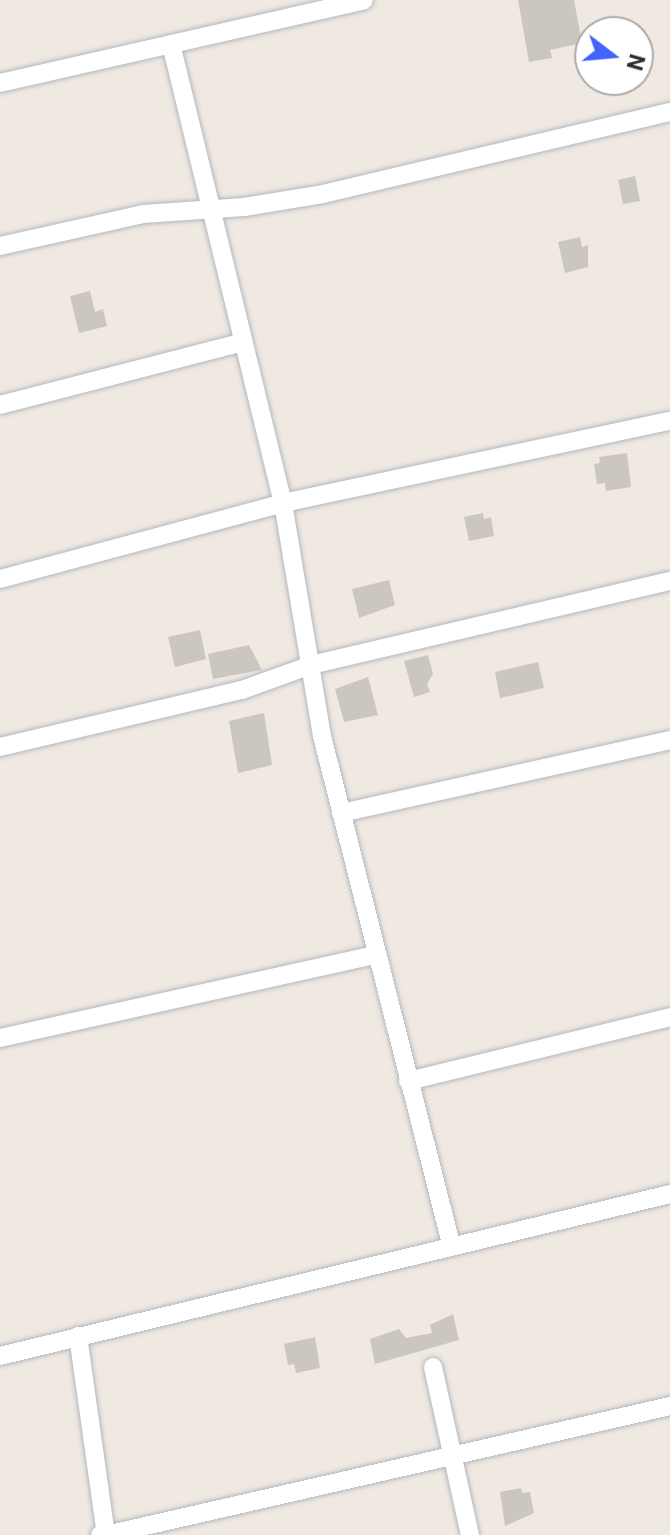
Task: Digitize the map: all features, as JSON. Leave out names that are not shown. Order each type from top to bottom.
[{"type":"street","points":[[0,83],[353,1]]},
{"type":"street","points":[[171,44],[283,503],[341,813],[451,1244]]},
{"type":"street","points":[[0,246],[143,214],[210,210],[323,194],[670,112]]},
{"type":"street","points":[[0,405],[243,342]]},
{"type":"street","points":[[0,579],[283,503],[670,421]]},
{"type":"street","points":[[0,747],[242,690],[311,665],[670,581]]},
{"type":"street","points":[[341,813],[670,740]]},
{"type":"street","points":[[0,1038],[375,955]]},
{"type":"street","points":[[408,1081],[670,1017]]},
{"type":"street","points":[[0,1356],[319,1281],[451,1244],[670,1194]]},
{"type":"street","points":[[78,1336],[104,1535],[670,1406]]},
{"type":"street","points":[[433,1367],[470,1535]]},
{"type":"building","points":[[518,0],[574,0],[577,16],[574,16],[574,45],[550,50],[552,58],[529,62]]},
{"type":"building","points":[[635,176],[640,201],[623,204],[618,180]]},
{"type":"building","points":[[580,237],[582,247],[588,245],[588,267],[565,273],[558,242]]},
{"type":"building","points":[[90,291],[95,312],[103,309],[107,326],[79,333],[70,296]]},
{"type":"building","points":[[627,453],[631,487],[606,491],[605,483],[597,484],[594,464],[600,463],[599,457]]},
{"type":"building","points":[[483,513],[484,519],[491,517],[494,536],[469,541],[464,517]]},
{"type":"building","points":[[389,580],[395,605],[359,618],[352,589]]},
{"type":"building","points":[[200,630],[206,659],[175,667],[168,637]]},
{"type":"building","points":[[249,645],[262,670],[213,679],[208,654]]},
{"type":"building","points":[[428,655],[433,674],[427,684],[430,692],[414,697],[404,661]]},
{"type":"building","points":[[538,662],[544,688],[500,698],[495,672]]},
{"type":"building","points":[[368,677],[378,715],[344,722],[335,689]]},
{"type":"building","points":[[264,713],[272,765],[238,773],[229,721]]},
{"type":"building","points":[[453,1314],[459,1340],[375,1364],[370,1339],[399,1329],[406,1338],[432,1333],[430,1325]]},
{"type":"building","points":[[315,1337],[320,1368],[296,1373],[294,1364],[288,1365],[284,1344]]},
{"type":"building","points":[[521,1488],[522,1493],[530,1492],[534,1513],[505,1526],[500,1492]]}]
